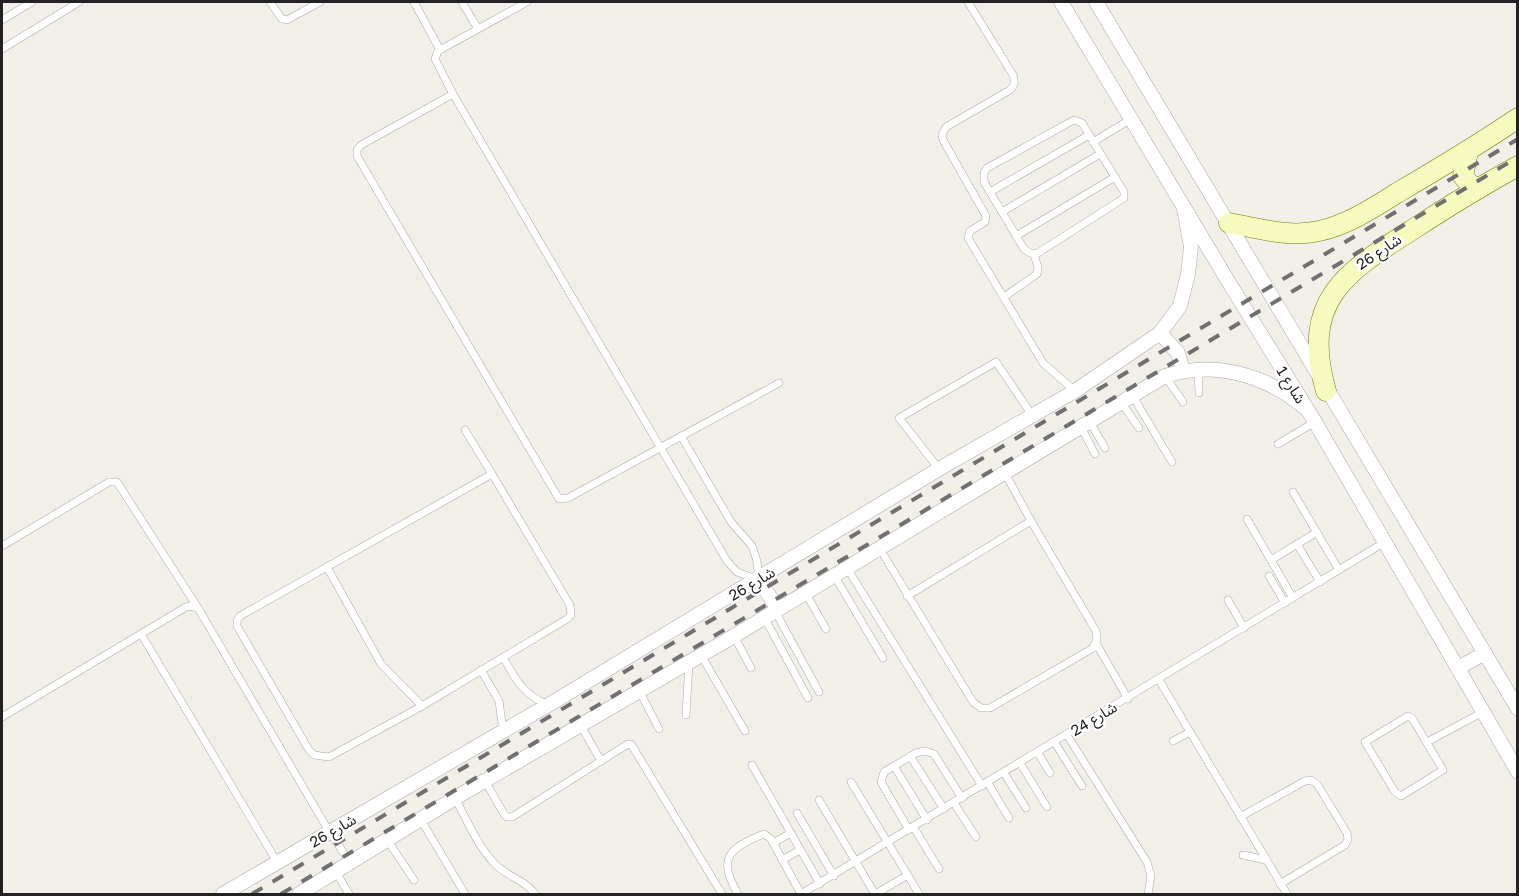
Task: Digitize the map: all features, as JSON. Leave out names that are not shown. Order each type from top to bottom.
[{"type":"main road","points":[[1229,223],[1286,234],[1302,234],[1326,229],[1357,217],[1468,151],[1518,118]]},
{"type":"main road","points":[[1468,151],[1463,176],[1471,186],[1480,187]]},
{"type":"main road","name":"شارع 26","points":[[1326,391],[1320,362],[1320,333],[1328,304],[1340,284],[1368,258],[1480,187],[1518,166]]},
{"type":"street","name":"شارع 1","points":[[1061,2],[1315,422],[1518,772]]},
{"type":"street","name":"شارع 1","points":[[1096,2],[1229,223],[1326,391],[1518,709]]},
{"type":"street","name":"شارع 26","points":[[223,894],[550,704],[759,580],[939,469],[1075,391],[1160,333],[1180,306],[1186,288],[1191,247],[1184,208]]},
{"type":"street","points":[[1160,333],[1178,353],[1183,370]]},
{"type":"street","points":[[299,894],[455,798],[640,692],[1165,376],[1183,370],[1231,372],[1255,378],[1278,388],[1305,408]]},
{"type":"street","points":[[759,580],[772,612]]},
{"type":"street","points":[[1458,668],[1485,653]]},
{"type":"lane","points":[[2,20],[32,2]]},
{"type":"lane","points":[[2,49],[79,2]]},
{"type":"lane","points":[[270,2],[282,19],[287,20],[320,2]]},
{"type":"lane","points":[[414,2],[440,50]]},
{"type":"lane","points":[[462,2],[478,29]]},
{"type":"lane","points":[[526,2],[440,50],[435,54],[435,59],[453,94],[659,448],[731,567],[750,578],[759,580],[758,561],[752,546],[731,522],[681,436]]},
{"type":"lane","points":[[968,2],[1013,75],[1014,81],[1010,90],[946,127],[942,135],[986,213],[985,222],[970,231],[968,238],[1043,363],[1075,391]]},
{"type":"lane","points":[[453,94],[361,145],[357,150],[358,159],[559,500],[568,498],[779,382]]},
{"type":"lane","points":[[990,192],[1131,119]]},
{"type":"lane","points":[[1074,120],[1080,122],[1100,154],[1124,192],[1122,200],[1034,254],[1027,252],[990,192],[983,177],[987,168],[1074,120]]},
{"type":"lane","points":[[1002,212],[1100,154]]},
{"type":"lane","points":[[1016,236],[1115,177]]},
{"type":"lane","points":[[1004,297],[1037,274],[1038,268],[1034,254]]},
{"type":"lane","points":[[939,469],[899,418],[996,362],[1032,415]]},
{"type":"lane","points":[[1198,370],[1199,393]]},
{"type":"lane","points":[[1165,376],[1183,402]]},
{"type":"lane","points":[[1127,398],[1139,428]]},
{"type":"lane","points":[[1127,398],[1172,462]]},
{"type":"lane","points":[[1278,444],[1315,422]]},
{"type":"lane","points":[[1085,423],[1105,448]]},
{"type":"lane","points":[[1085,423],[1095,454]]},
{"type":"lane","points":[[465,430],[492,474],[572,610],[567,619],[423,706],[329,757],[314,755],[237,626],[240,616],[492,474]]},
{"type":"lane","points":[[1004,472],[1096,631],[1096,643],[1128,699]]},
{"type":"lane","points":[[2,546],[109,482],[115,481],[198,608],[330,832],[351,863]]},
{"type":"lane","points":[[1293,492],[1339,570]]},
{"type":"lane","points":[[1247,519],[1293,598]]},
{"type":"lane","points":[[907,596],[1031,521]]},
{"type":"lane","points":[[1271,560],[1317,532]]},
{"type":"lane","name":"شارع 24","points":[[801,894],[856,863],[1385,542]]},
{"type":"lane","points":[[1298,544],[1320,582]]},
{"type":"lane","points":[[880,549],[973,702],[981,708],[990,708],[1093,648],[1096,643]]},
{"type":"lane","points":[[327,567],[381,664],[423,706]]},
{"type":"lane","points":[[847,568],[985,784],[1010,818]]},
{"type":"lane","points":[[834,575],[883,658]]},
{"type":"lane","points":[[1269,576],[1285,603]]},
{"type":"lane","points":[[805,592],[826,629]]},
{"type":"lane","points":[[1228,600],[1244,628]]},
{"type":"lane","points":[[2,717],[190,606],[198,608]]},
{"type":"lane","points":[[772,612],[819,692]]},
{"type":"lane","points":[[772,612],[808,698]]},
{"type":"lane","points":[[141,634],[277,862]]},
{"type":"lane","points":[[734,636],[751,668]]},
{"type":"lane","points":[[503,657],[524,691],[550,704]]},
{"type":"lane","points":[[686,715],[695,658]]},
{"type":"lane","points":[[695,658],[745,731]]},
{"type":"lane","points":[[481,670],[499,701],[503,731]]},
{"type":"lane","points":[[1159,680],[1287,894]]},
{"type":"lane","points":[[640,692],[659,729]]},
{"type":"lane","points":[[1427,742],[1484,712]]},
{"type":"lane","points":[[1408,716],[1412,718],[1427,742],[1443,768],[1442,771],[1401,796],[1395,792],[1365,742],[1408,716]]},
{"type":"lane","points":[[581,726],[601,761]]},
{"type":"lane","points":[[1173,741],[1190,732]]},
{"type":"lane","points":[[1067,735],[1147,862],[1151,876],[1148,894]]},
{"type":"lane","points":[[1055,742],[1082,786]]},
{"type":"lane","points":[[486,781],[504,814],[512,817],[628,744],[634,746],[722,894]]},
{"type":"lane","points":[[939,869],[881,782],[884,772],[920,751],[934,754],[962,798]]},
{"type":"lane","points":[[1038,753],[1050,773]]},
{"type":"lane","points":[[910,756],[944,809]]},
{"type":"lane","points":[[1020,763],[1047,807]]},
{"type":"lane","points":[[752,765],[819,884]]},
{"type":"lane","points":[[894,766],[927,820]]},
{"type":"lane","points":[[1004,773],[1026,808]]},
{"type":"lane","points":[[1240,817],[1305,781],[1311,780],[1317,784],[1347,833],[1348,839],[1345,845],[1280,884]]},
{"type":"lane","points":[[851,782],[919,894]]},
{"type":"lane","points":[[455,798],[484,852],[496,865],[521,880],[535,894]]},
{"type":"lane","points":[[819,800],[875,894],[908,875]]},
{"type":"lane","points":[[954,803],[976,837]]},
{"type":"lane","points":[[797,813],[834,876]]},
{"type":"lane","points":[[421,820],[465,894]]},
{"type":"lane","points":[[773,843],[791,833]]},
{"type":"lane","points":[[738,894],[727,873],[726,867],[730,855],[734,850],[762,835],[768,836],[773,843],[801,894]]},
{"type":"lane","points":[[388,841],[414,880]]},
{"type":"lane","points":[[782,860],[800,850]]},
{"type":"lane","points":[[1243,855],[1266,860]]},
{"type":"lane","points":[[336,872],[349,894]]},
{"type":"railway","points":[[252,894],[1518,139]]},
{"type":"railway","points":[[281,894],[1518,157]]}]
